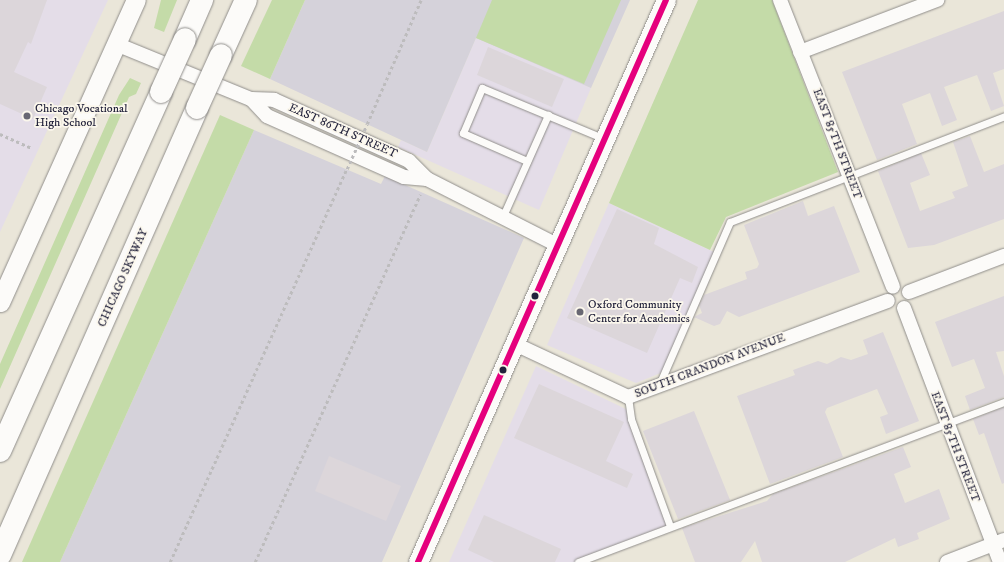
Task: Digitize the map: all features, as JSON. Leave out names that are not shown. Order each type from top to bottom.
[{"type":"highway","points":[[0,451],[202,0]]},
{"type":"highway","name":"CHICAGO SKYWAY","points":[[0,555],[246,0]]},
{"type":"main road","points":[[0,302],[136,0]]},
{"type":"main road","points":[[418,562],[606,140],[666,0]]},
{"type":"street","name":"EAST 85TH STREET","points":[[780,0],[893,287]]},
{"type":"street","points":[[800,52],[937,0]]},
{"type":"street","name":"EAST 86TH STREET","points":[[116,44],[251,99],[267,116],[404,177],[427,179],[503,216],[559,246]]},
{"type":"street","points":[[909,292],[1004,256]]},
{"type":"street","points":[[893,287],[904,287],[909,292],[909,303],[904,308],[896,309],[888,301],[893,287]]},
{"type":"street","name":"SOUTH CRANDON AVENUE","points":[[515,344],[628,397],[888,301]]},
{"type":"street","name":"EAST 85TH STREET","points":[[904,308],[946,424],[999,542],[1000,562]]},
{"type":"street","points":[[947,562],[999,542]]},
{"type":"lane","points":[[528,161],[463,133],[482,88],[606,140]]},
{"type":"lane","points":[[503,216],[548,116]]},
{"type":"lane","points":[[659,386],[730,222],[849,174],[1004,116]]},
{"type":"lane","points":[[628,397],[631,419],[670,526]]},
{"type":"lane","points":[[578,562],[670,526],[1004,402]]},
{"type":"path","points":[[170,562],[347,169],[421,0]]},
{"type":"path","points":[[0,134],[32,148]]},
{"type":"path","points":[[255,562],[427,179]]},
{"type":"shaded area","name":"Chicago Vocational High School","points":[[0,0],[108,0],[0,232]]},
{"type":"shaded area","points":[[305,0],[630,0],[591,88],[476,38],[427,152],[270,79]]},
{"type":"shaded area","points":[[476,38],[591,88],[539,210],[398,147],[401,140],[427,152]]},
{"type":"shaded area","points":[[254,130],[381,184],[385,176],[524,238],[382,562],[60,562]]},
{"type":"shaded area","points":[[609,203],[714,252],[663,372],[636,383],[547,345]]},
{"type":"shaded area","points":[[536,366],[630,411],[670,526],[578,562],[449,562]]},
{"type":"green space","points":[[161,0],[177,0],[164,32],[154,28]]},
{"type":"green space","points":[[272,0],[305,0],[270,79],[241,66]]},
{"type":"green space","points":[[492,0],[621,0],[584,84],[476,38]]},
{"type":"green space","points":[[698,0],[772,0],[838,172],[726,217],[710,250],[609,203]]},
{"type":"green space","points":[[130,78],[141,83],[136,94],[129,97],[0,389],[0,364],[119,95]]},
{"type":"green space","points":[[220,115],[254,130],[60,562],[22,562]]},
{"type":"building","name":"Chicago Vocational High School","points":[[0,0],[47,0],[31,44],[28,42],[14,72],[47,87],[33,119],[0,104]]},
{"type":"building","points":[[1004,11],[1004,69],[993,73],[1004,106],[991,111],[977,75],[944,87],[957,120],[942,126],[930,93],[902,104],[917,144],[877,160],[842,72]]},
{"type":"building","points":[[488,47],[564,79],[552,107],[477,75]]},
{"type":"building","points":[[970,136],[984,172],[1004,164],[1004,219],[934,245],[908,248],[878,171],[921,153],[930,175],[910,183],[920,211],[955,198],[952,192],[968,186],[953,142]]},
{"type":"building","points":[[803,201],[808,216],[834,206],[860,272],[739,317],[727,311],[720,324],[714,326],[694,317],[702,313],[699,305],[704,295],[747,279],[745,272],[757,268],[759,264],[744,225]]},
{"type":"building","points":[[617,209],[659,228],[654,244],[698,267],[692,283],[680,278],[647,353],[567,318]]},
{"type":"building","points":[[1004,296],[1004,351],[996,352],[1004,376],[1004,397],[970,410],[965,396],[985,388],[974,359],[952,367],[935,322]]},
{"type":"building","points":[[883,332],[919,421],[886,434],[880,417],[888,414],[877,389],[827,408],[825,412],[843,457],[770,484],[737,396],[795,375],[793,370],[818,361],[827,364],[841,357],[851,360],[868,354],[863,340]]},
{"type":"building","points":[[539,384],[624,422],[606,461],[633,474],[627,488],[514,438]]},
{"type":"building","points":[[1004,407],[1004,483],[1002,484],[984,433],[979,435],[973,419]]},
{"type":"building","points":[[694,411],[730,500],[678,519],[643,431]]},
{"type":"building","points":[[903,447],[911,467],[894,474],[905,503],[939,489],[950,519],[917,533],[919,539],[898,547],[895,538],[845,562],[762,562],[755,541],[741,562],[695,562],[682,528],[767,501],[773,494]]},
{"type":"building","points":[[329,456],[401,486],[386,521],[315,491]]},
{"type":"building","points":[[484,515],[561,549],[555,562],[494,562],[468,550]]},
{"type":"transit line","points":[[418,562],[666,0]]},
{"type":"place","name":"Chicago Vocational High School","points":[[27,116]]},
{"type":"place","name":"Oxford Community Center for Academics","points":[[580,312]]}]
